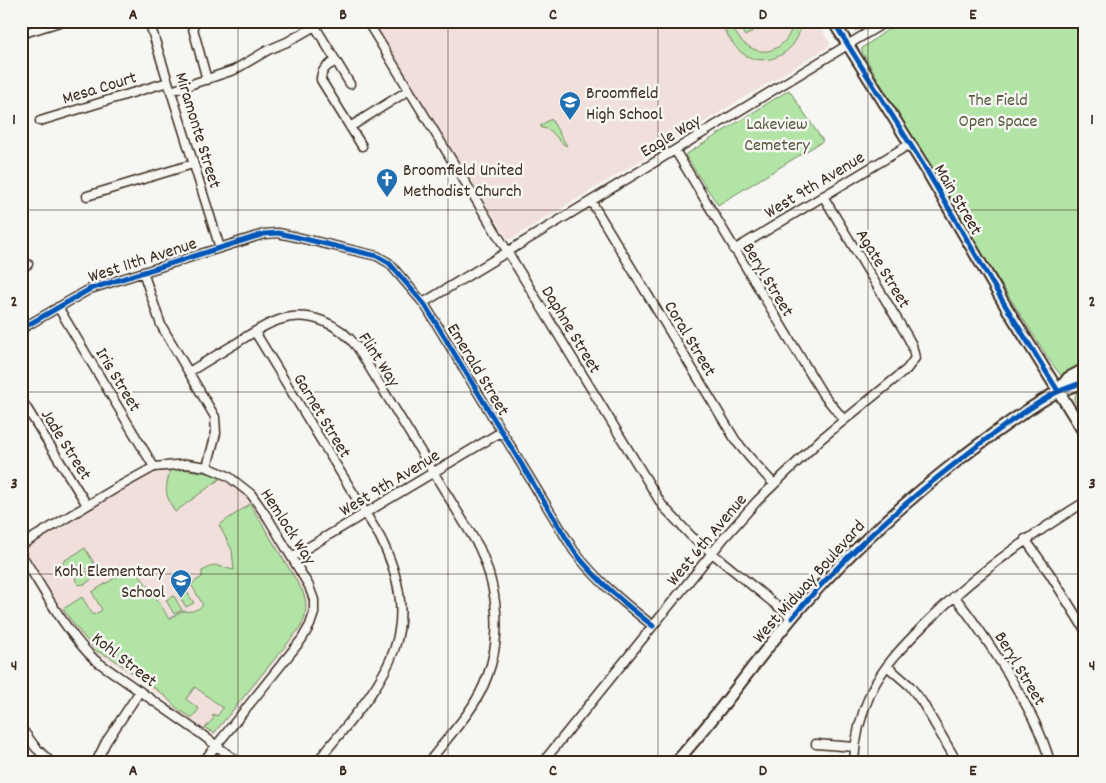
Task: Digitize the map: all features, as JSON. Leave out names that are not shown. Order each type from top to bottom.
[{"type":"main road","name":"Main Street","points":[[833,21],[910,144],[1085,434]]},
{"type":"main road","points":[[1058,391],[1068,378],[1085,369]]},
{"type":"main road","points":[[1058,391],[1074,388],[1085,381]]},
{"type":"main road","name":"West Midway Boulevard","points":[[682,760],[792,618],[839,565],[906,502],[994,433],[1058,391]]},
{"type":"street","points":[[21,34],[62,21]]},
{"type":"street","name":"Miramonte Street","points":[[149,21],[220,248]]},
{"type":"street","points":[[191,21],[207,80]]},
{"type":"street","name":"Daphne Street","points":[[368,21],[653,492],[677,522],[792,618]]},
{"type":"street","name":"Eagle Way","points":[[423,303],[887,21]]},
{"type":"street","points":[[171,91],[234,70],[268,50],[287,42],[313,24],[350,84]]},
{"type":"street","points":[[336,61],[325,68],[321,75],[321,80],[362,146]]},
{"type":"street","name":"Mesa Court","points":[[40,121],[168,82]]},
{"type":"street","points":[[350,127],[409,90]]},
{"type":"street","name":"West 9th Avenue","points":[[734,250],[910,144]]},
{"type":"street","name":"Beryl Street","points":[[675,150],[822,393],[844,420]]},
{"type":"street","points":[[87,196],[193,164]]},
{"type":"street","name":"Agate Street","points":[[823,196],[906,334],[912,345],[915,358]]},
{"type":"street","name":"Coral Street","points":[[591,201],[736,441],[774,484]]},
{"type":"street","name":"Emerald Street","points":[[220,248],[264,234],[278,234],[377,256],[389,263],[423,303],[560,529],[584,564],[610,592],[653,626]]},
{"type":"street","name":"West 11th Avenue","points":[[21,329],[90,289],[220,248]]},
{"type":"street","points":[[143,272],[161,325],[212,410],[216,423],[216,433],[207,467]]},
{"type":"street","name":"Iris Street","points":[[58,306],[154,467]]},
{"type":"street","name":"Flint Way","points":[[189,372],[279,320],[301,317],[327,322],[344,333],[357,347],[479,547],[496,602],[496,632],[492,661],[483,686],[468,713],[429,762]]},
{"type":"street","name":"Garnet Street","points":[[256,332],[366,513],[388,554],[398,584],[400,613],[398,638],[387,668],[378,684],[317,762]]},
{"type":"street","name":"West 6th Avenue","points":[[543,762],[712,553],[774,484],[844,420],[907,370],[915,358]]},
{"type":"street","name":"Jade Street","points":[[21,399],[87,505]]},
{"type":"street","name":"West 9th Avenue","points":[[292,558],[501,432]]},
{"type":"street","name":"Hemlock Way","points":[[154,467],[187,464],[207,467],[228,476],[251,494],[258,502],[312,591],[314,605],[310,625],[296,646],[203,762]]},
{"type":"street","points":[[21,545],[154,467]]},
{"type":"street","points":[[854,762],[855,747],[862,716],[871,691],[887,666],[919,630],[954,596],[988,567],[1025,539],[1085,502]]},
{"type":"street","points":[[1025,539],[1085,630]]},
{"type":"street","name":"Kohl Street","points":[[21,554],[64,624],[95,660],[238,762]]},
{"type":"street","name":"Beryl Street","points":[[954,596],[982,631],[1033,716],[1044,741],[1050,762]]},
{"type":"street","points":[[887,666],[910,686],[922,702],[957,762]]},
{"type":"street","points":[[96,762],[106,742],[140,691]]},
{"type":"street","points":[[21,728],[36,748],[51,762]]},
{"type":"street","points":[[816,744],[855,747]]},
{"type":"shaded area","name":"Broomfield High School","points":[[371,21],[817,21],[831,45],[511,239],[508,239]]},
{"type":"shaded area","name":"Kohl Elementary School","points":[[182,469],[213,474],[236,487],[248,499],[304,588],[308,603],[306,620],[302,628],[215,735],[176,711],[165,699],[107,659],[99,656],[68,620],[26,551],[29,546],[147,476],[166,470]]},
{"type":"green space","points":[[719,21],[729,21],[745,44],[756,50],[763,51],[770,50],[783,43],[788,37],[793,21],[801,21],[799,32],[789,49],[772,59],[762,60],[752,58],[738,50]]},
{"type":"green space","points":[[736,21],[769,21],[745,36]]},
{"type":"green space","points":[[842,21],[870,21],[857,30],[847,30]]},
{"type":"green space","name":"The Field Open Space","points":[[900,21],[1085,21],[1085,365],[1062,377],[977,246],[862,52],[862,48]]},
{"type":"green space","name":"Lakeview Cemetery","points":[[789,90],[823,141],[718,205],[685,155]]},
{"type":"green space","points":[[551,119],[567,146],[560,142],[549,130],[541,128],[541,125]]},
{"type":"green space","points":[[1085,388],[1085,420],[1074,399],[1077,392]]},
{"type":"green space","points":[[182,469],[213,474],[221,478],[175,512],[167,496],[167,483],[170,470]]},
{"type":"green space","points":[[250,504],[302,590],[306,605],[305,614],[300,628],[214,733],[205,728],[214,718],[212,715],[217,716],[223,708],[195,687],[186,699],[199,709],[192,718],[178,709],[164,695],[110,657],[96,651],[63,609],[82,597],[93,615],[102,610],[92,592],[134,566],[145,583],[150,587],[169,619],[183,611],[198,609],[203,605],[191,584],[202,577],[202,571],[214,565],[234,570],[232,550],[219,525]]},
{"type":"green space","points":[[85,548],[95,565],[87,569],[79,566],[69,572],[62,562]]},
{"type":"green space","points":[[92,570],[96,572],[96,576],[85,584],[78,585],[75,579],[78,574]]},
{"type":"green space","points":[[185,589],[194,603],[186,607],[177,593]]},
{"type":"green space","points":[[174,596],[182,610],[174,614],[166,600]]},
{"type":"cycle path","points":[[833,21],[927,171],[1005,305],[1058,391]]},
{"type":"cycle path","points":[[21,329],[90,289],[264,234],[278,233],[377,256],[389,263],[425,305],[574,551],[601,582],[653,626]]},
{"type":"cycle path","points":[[792,618],[850,555],[934,480],[1026,411],[1054,394],[1085,381]]},
{"type":"place","name":"Broomfield High School","points":[[570,121]]},
{"type":"place","name":"Broomfield United Methodist Church","points":[[387,198]]},
{"type":"place","name":"Kohl Elementary School","points":[[181,599]]}]
